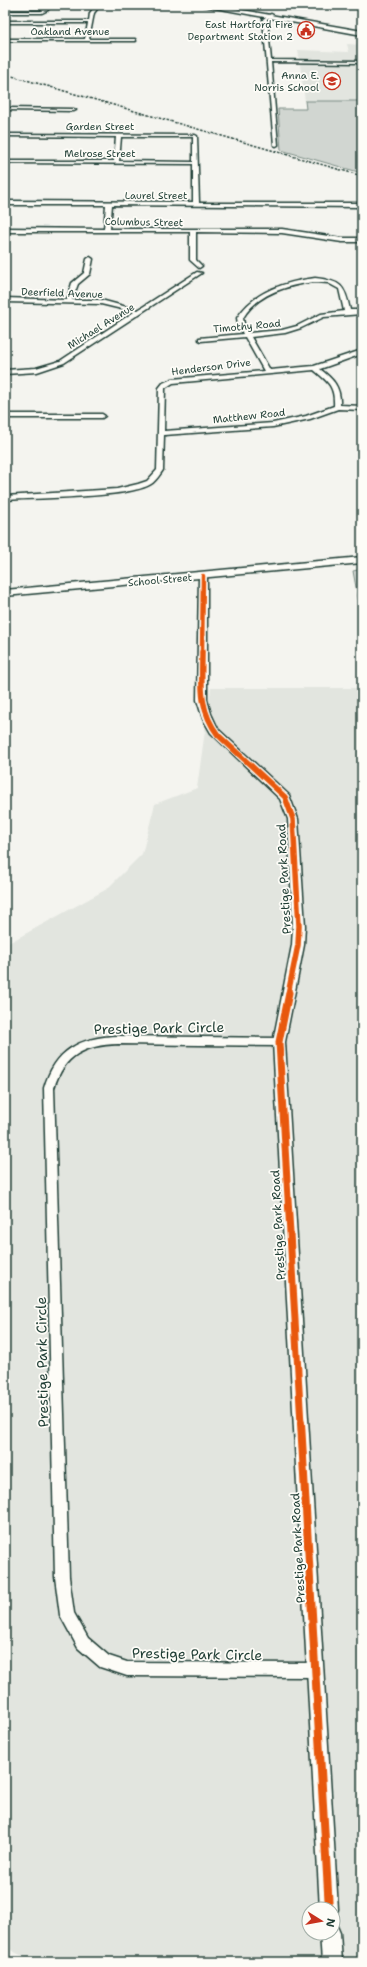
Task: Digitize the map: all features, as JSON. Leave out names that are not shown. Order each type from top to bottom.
[{"type":"highway","points":[[202,5],[362,32]]},
{"type":"highway","points":[[218,5],[269,16]]},
{"type":"main road","name":"School Street","points":[[5,593],[203,576],[362,560]]},
{"type":"street","points":[[5,12],[42,12],[46,10],[47,5]]},
{"type":"street","points":[[87,40],[93,11],[98,5]]},
{"type":"street","points":[[352,5],[362,7]]},
{"type":"street","points":[[269,16],[265,20],[276,145]]},
{"type":"street","points":[[5,22],[90,22]]},
{"type":"street","name":"Oakland Avenue","points":[[5,40],[135,40]]},
{"type":"street","points":[[269,61],[362,62]]},
{"type":"street","points":[[5,109],[74,110]]},
{"type":"street","name":"Garden Street","points":[[5,135],[195,136],[194,163]]},
{"type":"street","points":[[116,162],[118,135]]},
{"type":"street","name":"Melrose Street","points":[[5,162],[194,163]]},
{"type":"street","points":[[194,163],[196,204]]},
{"type":"street","name":"Laurel Street","points":[[5,203],[362,205]]},
{"type":"street","points":[[107,230],[109,204]]},
{"type":"street","name":"Columbus Street","points":[[5,230],[282,231],[344,240],[362,240]]},
{"type":"street","points":[[193,231],[193,260],[199,266]]},
{"type":"street","points":[[69,301],[75,283],[87,274],[90,259]]},
{"type":"street","name":"Michael Avenue","points":[[5,372],[37,370],[62,362],[199,273]]},
{"type":"street","points":[[267,371],[240,318],[241,313],[270,291],[290,284],[315,280],[332,282],[339,285],[343,290],[347,312]]},
{"type":"street","name":"Deerfield Avenue","points":[[5,300],[101,302],[140,312]]},
{"type":"street","name":"Timothy Road","points":[[201,339],[292,330],[323,315],[362,312]]},
{"type":"street","name":"Henderson Drive","points":[[5,498],[116,491],[140,486],[150,482],[160,470],[162,394],[165,384],[181,380],[267,371],[315,368],[362,352]]},
{"type":"street","points":[[315,368],[332,382],[337,389],[336,407],[362,408]]},
{"type":"street","name":"Matthew Road","points":[[160,434],[273,426],[308,418],[336,407]]},
{"type":"street","points":[[5,416],[102,416]]},
{"type":"street","name":"Prestige Park Road","points":[[203,576],[202,700],[204,713],[209,724],[218,735],[285,797],[293,819],[299,926],[298,945],[279,1042],[329,1901]]},
{"type":"street","name":"Prestige Park Circle","points":[[279,1042],[115,1041],[88,1044],[75,1050],[62,1060],[52,1074],[49,1088],[62,1577],[67,1615],[83,1643],[104,1662],[127,1669],[316,1670]]},
{"type":"street","points":[[331,1941],[332,1962]]},
{"type":"shaded area","name":"Anna E. Norris School","points":[[347,44],[362,45],[362,101],[305,101],[298,50],[349,52]]},
{"type":"shaded area","points":[[305,101],[362,101],[362,173],[281,150],[278,109],[306,109]]},
{"type":"shaded area","points":[[362,569],[362,620],[353,571]]},
{"type":"shaded area","points":[[211,688],[362,688],[362,1962],[34,1962],[5,1947],[5,945],[107,889],[142,854],[155,804],[197,788]]},
{"type":"railway","points":[[5,74],[362,176]]},
{"type":"cycle path","points":[[203,576],[202,700],[206,714],[212,727],[218,735],[285,797],[293,819],[299,926],[298,945],[279,1042],[329,1901]]},
{"type":"place","name":"East Hartford Fire Department Station 2","points":[[306,30]]},
{"type":"place","name":"Anna E. Norris School","points":[[332,81]]}]
